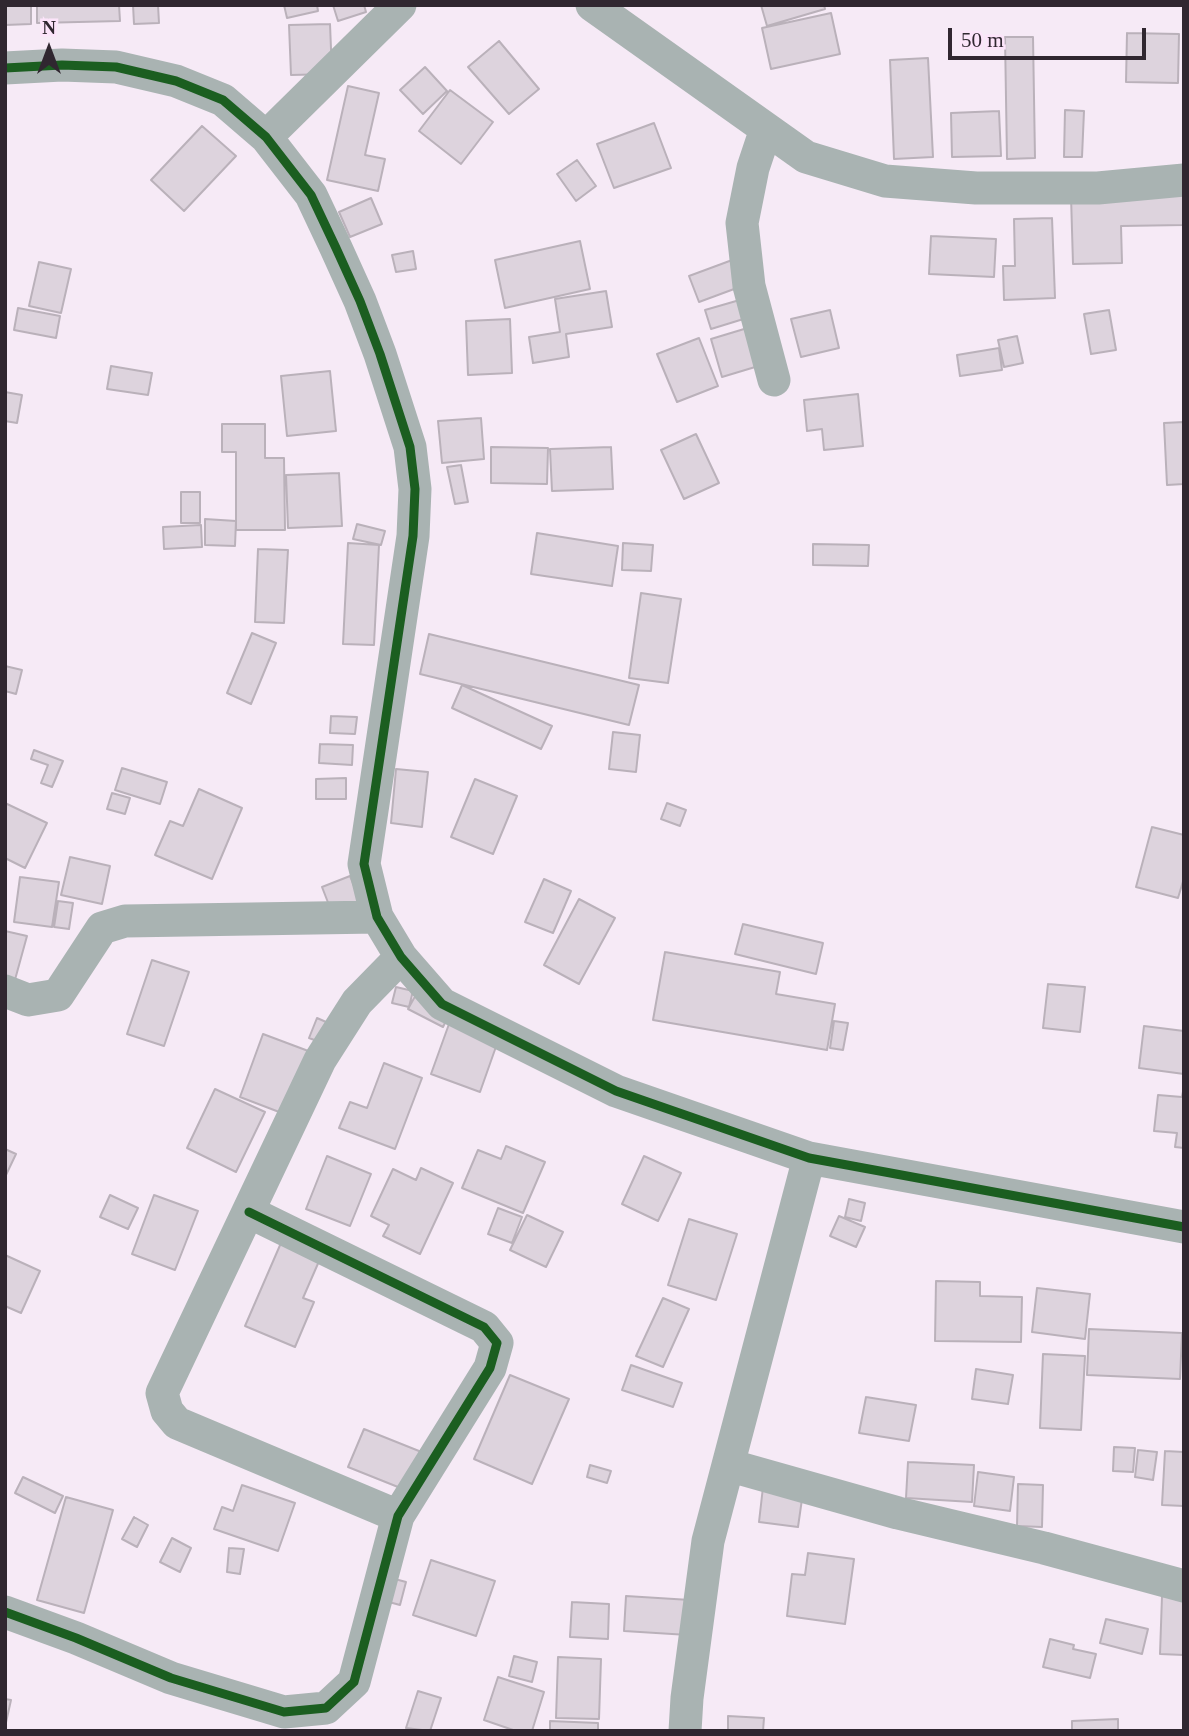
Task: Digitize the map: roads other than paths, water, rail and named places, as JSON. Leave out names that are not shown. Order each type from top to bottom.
[{"type":"street","points":[[266,137],[400,5]]},
{"type":"street","points":[[592,5],[806,157],[885,181],[976,188],[1098,188],[1184,180]]},
{"type":"street","points":[[5,68],[62,65],[116,67],[176,81],[223,100],[266,137],[311,195],[336,248],[380,354],[410,447],[415,489],[413,537],[363,864],[377,917],[401,957],[442,1004],[616,1091],[809,1158],[1184,1227]]},
{"type":"street","points":[[766,129],[753,167],[742,223],[749,286],[775,380]]},
{"type":"street","points":[[5,991],[28,1000],[58,995],[102,928],[125,921],[377,917]]},
{"type":"street","points":[[398,1517],[177,1423],[167,1411],[162,1393],[320,1060],[357,1002],[401,957]]},
{"type":"street","points":[[685,1731],[708,1541],[809,1158]]},
{"type":"street","points":[[5,1612],[171,1678],[284,1712],[326,1708],[354,1682],[398,1517],[490,1368],[497,1343],[484,1327],[249,1212]]},
{"type":"street","points":[[728,1465],[898,1513],[1044,1548],[1184,1586]]}]
